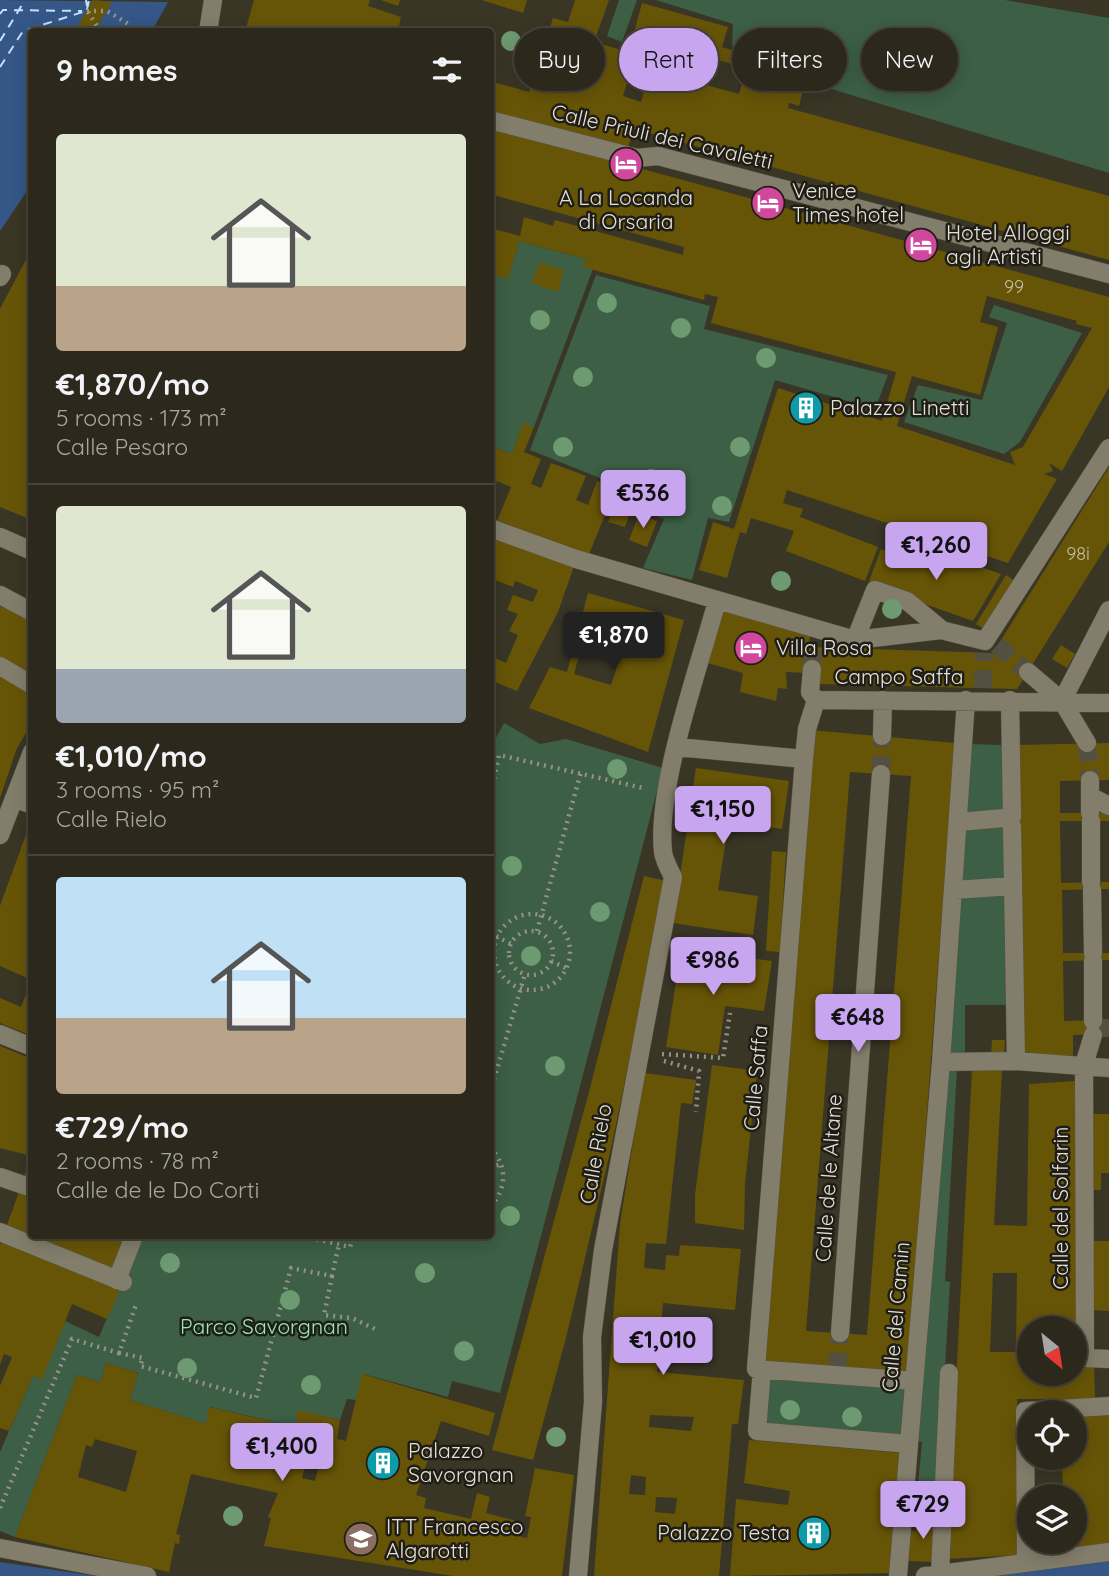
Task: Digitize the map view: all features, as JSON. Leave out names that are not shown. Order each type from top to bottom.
[{"type":"street","points":[[209,28],[213,0]]},
{"type":"street","name":"Calle Priuli dei Cavaletti","points":[[494,121],[637,158],[658,156],[1109,274]]},
{"type":"street","points":[[855,640],[875,590],[907,601],[942,630],[989,644],[1109,448]]},
{"type":"street","points":[[494,529],[576,559],[717,601],[814,638],[855,640],[942,630]]},
{"type":"street","points":[[0,537],[28,549]]},
{"type":"street","points":[[0,595],[28,610]]},
{"type":"street","name":"Calle Rielo","points":[[578,1576],[593,1402],[592,1337],[619,1148],[673,877],[663,854],[663,820],[677,747],[717,601]]},
{"type":"street","points":[[1062,701],[1105,630],[1109,610]]},
{"type":"street","points":[[0,666],[28,683]]},
{"type":"street","name":"Calle Saffa","points":[[812,669],[810,692],[816,700],[807,729],[804,758],[759,1369],[757,1431],[909,1444]]},
{"type":"street","points":[[1028,672],[1062,701],[1087,743]]},
{"type":"street","name":"Campo Saffa","points":[[816,700],[977,696],[1109,704]]},
{"type":"street","name":"Calle del Camin","points":[[898,1576],[960,822],[977,696]]},
{"type":"street","points":[[882,736],[883,700]]},
{"type":"street","points":[[1010,700],[1009,821],[1013,886],[1016,1061]]},
{"type":"street","points":[[677,747],[804,758]]},
{"type":"street","points":[[0,835],[7,806],[28,761]]},
{"type":"street","name":"Calle de le Altane","points":[[840,1333],[881,774]]},
{"type":"street","name":"Calle del Solfarin","points":[[1109,806],[1090,802],[1093,1028],[1084,1065],[1085,1358],[1109,1359]]},
{"type":"street","points":[[7,806],[28,805]]},
{"type":"street","points":[[960,822],[1009,821]]},
{"type":"street","points":[[1091,879],[1109,874]]},
{"type":"street","points":[[954,890],[1013,886]]},
{"type":"street","points":[[1092,934],[1109,944]]},
{"type":"street","points":[[0,1034],[28,1046]]},
{"type":"street","points":[[942,1062],[1016,1061],[1109,1068]]},
{"type":"street","points":[[0,1177],[28,1187]]},
{"type":"street","points":[[0,1232],[120,1281],[133,1239]]},
{"type":"street","points":[[759,1369],[914,1381]]},
{"type":"street","points":[[949,1373],[932,1575],[1109,1552]]},
{"type":"street","points":[[1026,1563],[1025,1410],[1109,1406]]},
{"type":"street","points":[[0,1548],[146,1576]]},
{"type":"path","points":[[100,28],[87,11],[107,11],[130,25],[128,28]]},
{"type":"path","points":[[494,779],[499,755],[645,788]]},
{"type":"path","points":[[537,931],[581,772]]},
{"type":"path","points":[[494,950],[497,937],[512,920],[524,915],[541,915],[557,924],[567,939],[570,951],[566,968],[551,985],[540,990],[522,990],[506,981],[496,967],[494,958]]},
{"type":"path","points":[[537,931],[550,942],[553,951],[551,961],[542,972],[525,974],[512,964],[509,954],[511,944],[523,932],[537,931]]},
{"type":"path","points":[[494,935],[511,944]]},
{"type":"path","points":[[551,961],[566,968]]},
{"type":"path","points":[[494,1080],[525,974]]},
{"type":"path","points":[[640,1052],[677,1057],[723,1058],[730,1013]]},
{"type":"path","points":[[640,1052],[699,1071],[696,1112]]},
{"type":"path","points":[[494,1154],[501,1164],[503,1187],[494,1201]]},
{"type":"path","points":[[494,1167],[501,1164]]},
{"type":"path","points":[[316,1239],[350,1247],[352,1239]]},
{"type":"path","points":[[339,1244],[324,1315],[352,1318],[375,1329]]},
{"type":"path","points":[[0,1508],[72,1339],[143,1358],[141,1366],[256,1398],[292,1268],[332,1276]]},
{"type":"path","points":[[119,1353],[142,1289]]},
{"type":"green space","points":[[619,0],[637,0],[627,28],[619,28],[619,41],[607,36]]},
{"type":"green space","points":[[656,0],[1005,0],[1109,18],[1109,173],[838,91],[847,91],[847,28],[733,28],[733,24]]},
{"type":"green space","points":[[519,241],[586,259],[584,267],[593,269],[534,427],[523,424],[512,454],[494,447],[494,274],[508,278]]},
{"type":"green space","points":[[596,275],[710,306],[704,329],[888,375],[875,409],[775,380],[729,522],[708,518],[692,580],[643,568],[664,519],[641,509],[645,496],[530,450]]},
{"type":"green space","points":[[994,305],[1082,333],[1020,442],[1004,454],[904,422],[918,385],[982,400],[1007,323],[989,317]]},
{"type":"green space","name":"Parco Savorgnan","points":[[504,723],[540,744],[566,739],[663,768],[500,1393],[452,1381],[448,1397],[363,1374],[356,1400],[347,1399],[340,1420],[298,1411],[295,1427],[210,1407],[206,1424],[130,1400],[138,1373],[106,1363],[101,1382],[77,1375],[15,1537],[0,1531],[0,1452],[33,1376],[42,1379],[65,1321],[99,1337],[140,1239],[494,1239],[494,742]]},
{"type":"green space","points":[[969,744],[1003,745],[1003,813],[963,815]]},
{"type":"green space","points":[[1005,824],[1005,881],[960,885],[964,827]]},
{"type":"green space","points":[[1004,892],[1007,1005],[965,1005],[965,1053],[946,1053],[957,896]]},
{"type":"green space","points":[[947,1068],[957,1069],[945,1281],[950,1282],[936,1519],[915,1517],[922,1442],[917,1441]]},
{"type":"green space","points":[[768,1376],[906,1386],[902,1435],[765,1425]]},
{"type":"water","points":[[0,0],[168,2],[154,28],[28,28],[28,189],[0,231]]},
{"type":"water","points":[[1109,1561],[1109,1576],[997,1576]]},
{"type":"water","points":[[0,1562],[96,1576],[0,1576]]},
{"type":"building","points":[[93,0],[112,2],[96,28],[76,28]]},
{"type":"building","points":[[254,0],[370,0],[368,6],[401,17],[399,28],[246,28]]},
{"type":"building","points":[[381,0],[400,0],[398,6]]},
{"type":"building","points":[[482,0],[527,0],[523,13]]},
{"type":"building","points":[[575,0],[609,0],[599,28],[550,28],[553,18],[568,22]]},
{"type":"building","points":[[642,3],[728,27],[722,47],[732,50],[732,64],[718,60],[718,28],[635,28]]},
{"type":"building","points":[[605,45],[619,49],[619,91],[625,91],[623,96],[641,102],[644,91],[718,91],[718,88],[739,94],[740,91],[803,91],[799,106],[789,103],[788,108],[1109,196],[1109,260],[634,129],[628,147],[494,112],[494,82],[514,88],[514,91],[605,91]]},
{"type":"building","name":"Palazzo Linetti","points":[[494,128],[1109,297],[1109,387],[1062,471],[1049,463],[1053,471],[1044,474],[1057,479],[1008,563],[787,490],[783,503],[803,509],[800,517],[878,547],[865,581],[786,551],[794,531],[751,518],[746,534],[740,532],[727,578],[699,570],[713,522],[734,529],[778,388],[882,421],[896,372],[711,323],[718,297],[705,294],[704,300],[583,267],[586,259],[519,241],[508,279],[494,274],[494,229],[520,236],[524,217],[553,226],[555,220],[683,255],[684,247],[494,195]],"holes":[[[987,296],[1077,321],[1076,324],[1092,328],[1023,447],[1010,452],[1015,465],[897,426],[912,376],[980,395],[998,327],[980,322]]]},
{"type":"building","points":[[28,256],[28,518],[0,507],[0,309]]},
{"type":"building","points":[[539,263],[564,270],[558,292],[532,283]]},
{"type":"building","points":[[523,423],[534,427],[524,452],[541,459],[531,484],[541,488],[551,463],[586,476],[576,500],[588,505],[597,481],[616,488],[587,559],[495,526],[511,487],[497,481],[494,490],[494,447],[512,454]]},
{"type":"building","points":[[1109,467],[1109,542],[1017,689],[819,684],[821,669],[807,669],[806,673],[786,672],[787,689],[778,688],[776,701],[740,692],[743,673],[704,662],[718,607],[810,633],[809,647],[993,653]]},
{"type":"building","points":[[620,491],[636,497],[625,527],[608,522]]},
{"type":"building","points":[[639,514],[657,521],[647,547],[629,540]]},
{"type":"building","points":[[494,535],[574,566],[558,612],[517,691],[494,682],[494,658],[506,663],[518,635],[509,631],[518,614],[507,610],[513,595],[533,602],[538,590],[515,581],[513,587],[494,580]]},
{"type":"building","points":[[881,549],[927,566],[934,551],[1001,574],[973,621],[868,584]]},
{"type":"building","points":[[1006,575],[1015,581],[985,630],[976,624]]},
{"type":"building","points":[[588,593],[684,620],[648,752],[529,708],[550,667],[567,672]],"holes":[[[583,641],[622,652],[611,685],[574,674]]]},
{"type":"building","points":[[0,606],[28,619],[28,680],[0,662]]},
{"type":"building","points":[[1061,645],[1075,654],[1067,668],[1052,659]]},
{"type":"building","points":[[0,672],[28,689],[28,730],[17,748],[0,798]]},
{"type":"building","points":[[810,730],[955,743],[907,1376],[761,1365]],"holes":[[[850,772],[911,776],[867,1335],[806,1331]]]},
{"type":"building","points":[[1109,743],[1109,780],[1060,781],[1060,813],[1109,813],[1109,821],[1060,821],[1061,883],[1109,882],[1109,889],[1062,890],[1063,953],[1109,953],[1109,960],[1063,961],[1064,1021],[1109,1020],[1109,1034],[1073,1035],[1073,1056],[1021,1057],[1017,745]]},
{"type":"building","points":[[696,768],[789,781],[782,829],[729,821],[718,890],[758,896],[753,935],[673,923]]},
{"type":"building","points":[[28,829],[28,978],[0,966],[0,906]]},
{"type":"building","points":[[772,851],[786,852],[780,952],[766,951]]},
{"type":"building","points":[[644,876],[667,881],[611,1148],[567,1334],[533,1460],[492,1450]]},
{"type":"building","points":[[681,949],[772,961],[764,1011],[725,1006],[718,1055],[666,1047]]},
{"type":"building","points":[[28,990],[28,1034],[0,1023],[0,998],[21,1007]]},
{"type":"building","points":[[992,1040],[1005,1040],[1004,1056],[991,1056]]},
{"type":"building","points":[[0,1046],[28,1057],[28,1155],[0,1148]]},
{"type":"building","points":[[712,1065],[757,1071],[745,1184],[744,1230],[695,1223],[695,1195]]},
{"type":"building","points":[[972,1070],[1002,1070],[994,1225],[1027,1226],[1029,1084],[1076,1081],[1077,1316],[1017,1316],[1017,1386],[1087,1386],[1087,1361],[1094,1361],[1095,1399],[1017,1399],[1019,1555],[947,1559]],"holes":[[[993,1273],[1017,1273],[1016,1352],[990,1352]]]},
{"type":"building","points":[[644,1073],[696,1080],[692,1104],[681,1103],[666,1244],[646,1243],[644,1268],[665,1270],[666,1255],[679,1256],[680,1245],[741,1249],[735,1310],[663,1303],[657,1372],[744,1380],[738,1424],[732,1424],[719,1576],[594,1576],[620,1224]],"holes":[[[650,1415],[694,1417],[691,1431],[649,1427]],[[631,1475],[646,1477],[645,1495],[629,1494]],[[656,1497],[677,1498],[675,1514],[655,1512]]]},
{"type":"building","points":[[1090,1114],[1109,1114],[1109,1173],[1101,1173],[1101,1190],[1090,1190]]},
{"type":"building","points":[[28,1167],[28,1183],[22,1181]]},
{"type":"building","points":[[20,1189],[28,1192],[28,1237],[6,1228]]},
{"type":"building","points":[[3,1238],[121,1287],[107,1319],[72,1304],[42,1380],[33,1376],[9,1431],[0,1428],[0,1386],[12,1357],[4,1354],[0,1365],[0,1245]]},
{"type":"building","points":[[33,1239],[126,1239],[113,1272]]},
{"type":"building","points":[[1091,1241],[1109,1241],[1109,1311],[1092,1310]]},
{"type":"building","points":[[106,1363],[138,1373],[130,1400],[206,1424],[209,1407],[295,1427],[298,1410],[340,1420],[337,1439],[346,1441],[362,1374],[495,1413],[489,1436],[441,1421],[416,1495],[426,1498],[424,1508],[471,1519],[477,1493],[490,1497],[486,1513],[516,1521],[514,1535],[527,1538],[531,1517],[525,1516],[535,1468],[574,1475],[562,1576],[453,1576],[264,1546],[271,1518],[268,1517],[278,1493],[191,1474],[176,1534],[180,1535],[179,1544],[175,1543],[169,1572],[15,1537],[77,1375],[101,1382]],"holes":[[[314,1434],[326,1437],[315,1481],[302,1478]],[[95,1439],[137,1451],[126,1492],[78,1477],[86,1445],[92,1447]]]},
{"type":"building","points":[[1109,1415],[1109,1545],[1087,1547],[1087,1484],[1063,1484],[1062,1470],[1087,1470],[1087,1416]]},
{"type":"building","name":"Palazzo Testa","points":[[749,1440],[901,1453],[891,1573],[730,1576],[736,1499],[788,1505],[790,1491],[744,1483]]},
{"type":"building","points":[[915,1517],[936,1519],[935,1562],[907,1561],[909,1530],[916,1531]]},
{"type":"ferry route","points":[[0,41],[25,0]]},
{"type":"ferry route","points":[[86,0],[87,6]]},
{"type":"ferry route","points":[[87,10],[89,0]]},
{"type":"ferry route","points":[[0,14],[3,10],[82,11]]},
{"type":"ferry route","points":[[32,28],[86,11]]},
{"type":"ferry route","points":[[0,67],[23,31],[28,29]]},
{"type":"tunnel","points":[[997,645],[1028,672]]},
{"type":"tunnel","points":[[812,669],[813,647]]},
{"type":"tunnel","points":[[983,688],[984,653]]},
{"type":"tunnel","points":[[881,774],[882,736]]},
{"type":"tunnel","points":[[1087,743],[1090,780]]},
{"type":"tunnel","points":[[1093,1028],[1109,1028]]},
{"type":"tunnel","points":[[837,1371],[840,1333]]},
{"type":"place","name":"A La Locanda di Orsaria","points":[[626,164]]},
{"type":"place","name":"Venice Times hotel","points":[[768,203]]},
{"type":"place","name":"Hotel Alloggi agli Artisti","points":[[921,245]]},
{"type":"place","name":"Palazzo Linetti","points":[[806,408]]},
{"type":"place","name":"Villa Rosa","points":[[751,648]]},
{"type":"place","name":"Palazzo Savorgnan","points":[[383,1463]]},
{"type":"place","name":"Palazzo Testa","points":[[814,1533]]},
{"type":"place","name":"ITT Francesco Algarotti","points":[[361,1539]]}]
